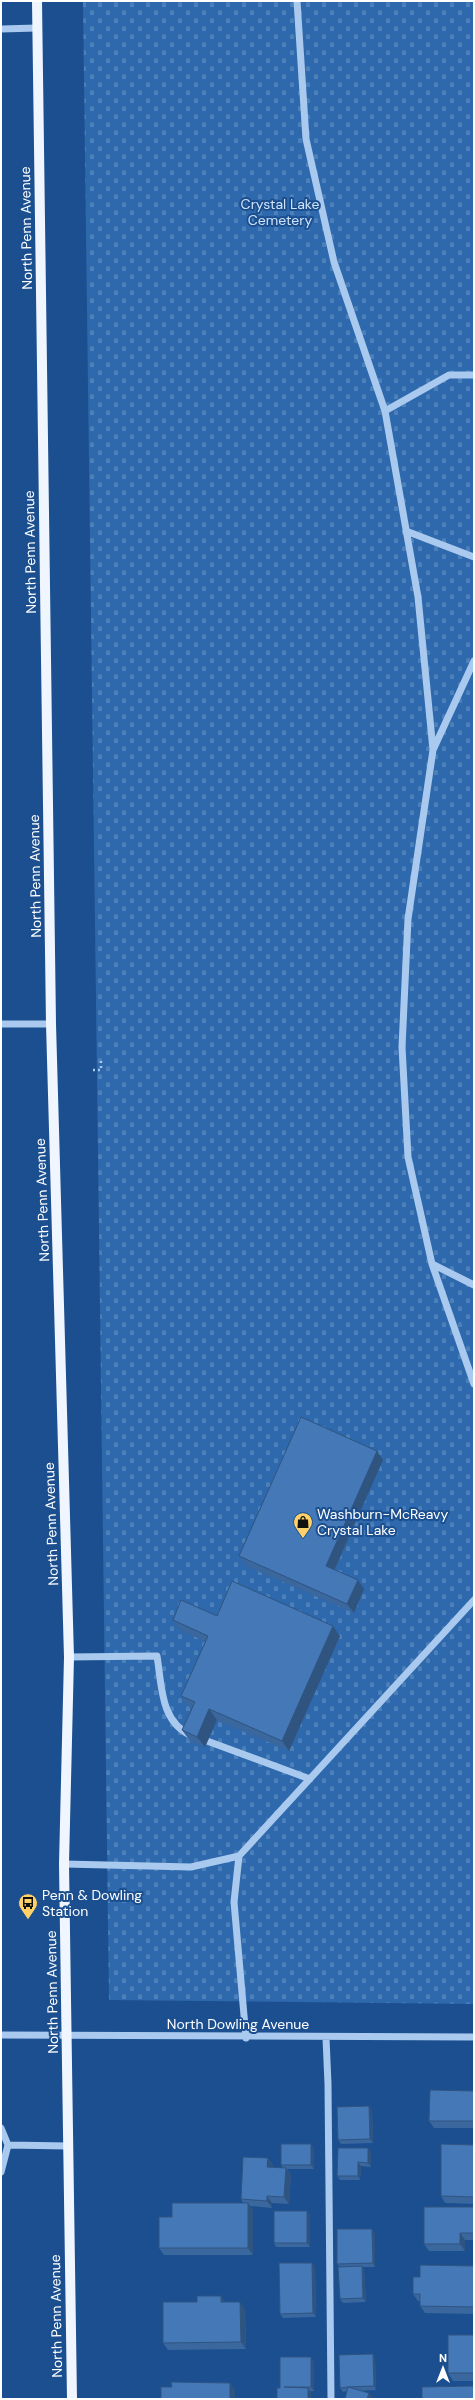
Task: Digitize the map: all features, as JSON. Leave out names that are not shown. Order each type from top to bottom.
[{"type":"main road","name":"North Penn Avenue","points":[[37,1],[51,1024],[69,1657],[64,1864],[72,2399]]},
{"type":"street","points":[[297,1],[306,139],[334,262],[385,411],[418,597],[433,750],[408,919],[402,1047],[408,1157],[432,1264],[474,1384]]},
{"type":"street","points":[[1,29],[37,28]]},
{"type":"street","points":[[385,411],[449,375],[474,375]]},
{"type":"street","points":[[406,531],[474,557]]},
{"type":"street","points":[[433,750],[474,661]]},
{"type":"street","points":[[1,1024],[51,1024]]},
{"type":"street","points":[[432,1264],[474,1285]]},
{"type":"street","points":[[64,1864],[191,1867],[239,1856],[474,1600]]},
{"type":"street","points":[[69,1657],[157,1656],[167,1714],[180,1731],[192,1736]]},
{"type":"street","points":[[207,1741],[310,1779]]},
{"type":"street","points":[[239,1856],[234,1902],[246,2038]]},
{"type":"street","name":"North Dowling Avenue","points":[[1,2035],[246,2038],[474,2037]]},
{"type":"street","points":[[326,2038],[328,2084],[332,2399]]},
{"type":"street","points":[[1,2128],[8,2145],[1,2172]]},
{"type":"street","points":[[8,2145],[68,2146]]},
{"type":"path","points":[[93,1070],[101,1070],[100,1058]]},
{"type":"green space","name":"Crystal Lake Cemetery","points":[[83,1],[474,1],[474,2004],[109,2000]]},
{"type":"building","name":"Washburn-McReavy Crystal Lake","points":[[301,1417],[377,1451],[326,1566],[358,1580],[347,1604],[239,1556]]},
{"type":"building","points":[[232,1581],[333,1626],[282,1741],[209,1709],[197,1737],[182,1730],[195,1702],[181,1696],[208,1636],[173,1620],[181,1600],[217,1616]]},
{"type":"building","points":[[430,2090],[474,2091],[474,2121],[429,2121]]},
{"type":"building","points":[[369,2106],[370,2139],[338,2140],[337,2107]]},
{"type":"building","points":[[281,2144],[311,2144],[311,2165],[281,2165]]},
{"type":"building","points":[[441,2144],[474,2145],[474,2197],[441,2196]]},
{"type":"building","points":[[338,2148],[368,2148],[368,2163],[358,2162],[358,2176],[337,2176]]},
{"type":"building","points":[[243,2157],[268,2158],[267,2167],[286,2168],[284,2197],[267,2196],[267,2201],[241,2199]]},
{"type":"building","points":[[172,2203],[248,2203],[248,2248],[159,2248],[159,2217],[172,2217]]},
{"type":"building","points":[[424,2207],[474,2207],[474,2233],[460,2233],[460,2244],[424,2244]]},
{"type":"building","points":[[274,2211],[307,2211],[307,2243],[274,2243]]},
{"type":"building","points":[[337,2229],[372,2229],[373,2263],[337,2264]]},
{"type":"building","points":[[279,2263],[312,2263],[313,2313],[280,2314]]},
{"type":"building","points":[[420,2265],[474,2266],[474,2307],[420,2306],[420,2294],[413,2294],[413,2277],[420,2277]]},
{"type":"building","points":[[362,2266],[363,2298],[340,2299],[338,2267]]},
{"type":"building","points":[[197,2296],[221,2296],[221,2302],[240,2302],[241,2342],[163,2343],[163,2302],[197,2302]]},
{"type":"building","points":[[448,2335],[474,2335],[474,2373],[448,2373]]},
{"type":"building","points":[[373,2354],[374,2386],[340,2388],[339,2355]]},
{"type":"building","points":[[280,2357],[311,2357],[311,2387],[284,2387],[308,2388],[308,2399],[277,2399],[277,2388],[280,2388]]},
{"type":"building","points":[[171,2382],[230,2383],[230,2399],[161,2399],[161,2387],[172,2387]]},
{"type":"building","points":[[474,2386],[474,2399],[422,2399],[422,2387]]},
{"type":"building","points":[[348,2387],[369,2393],[367,2399],[345,2399]]},
{"type":"place","name":"Washburn-McReavy Crystal Lake","points":[[303,1539]]},
{"type":"place","name":"Penn & Dowling Station","points":[[28,1920]]}]
